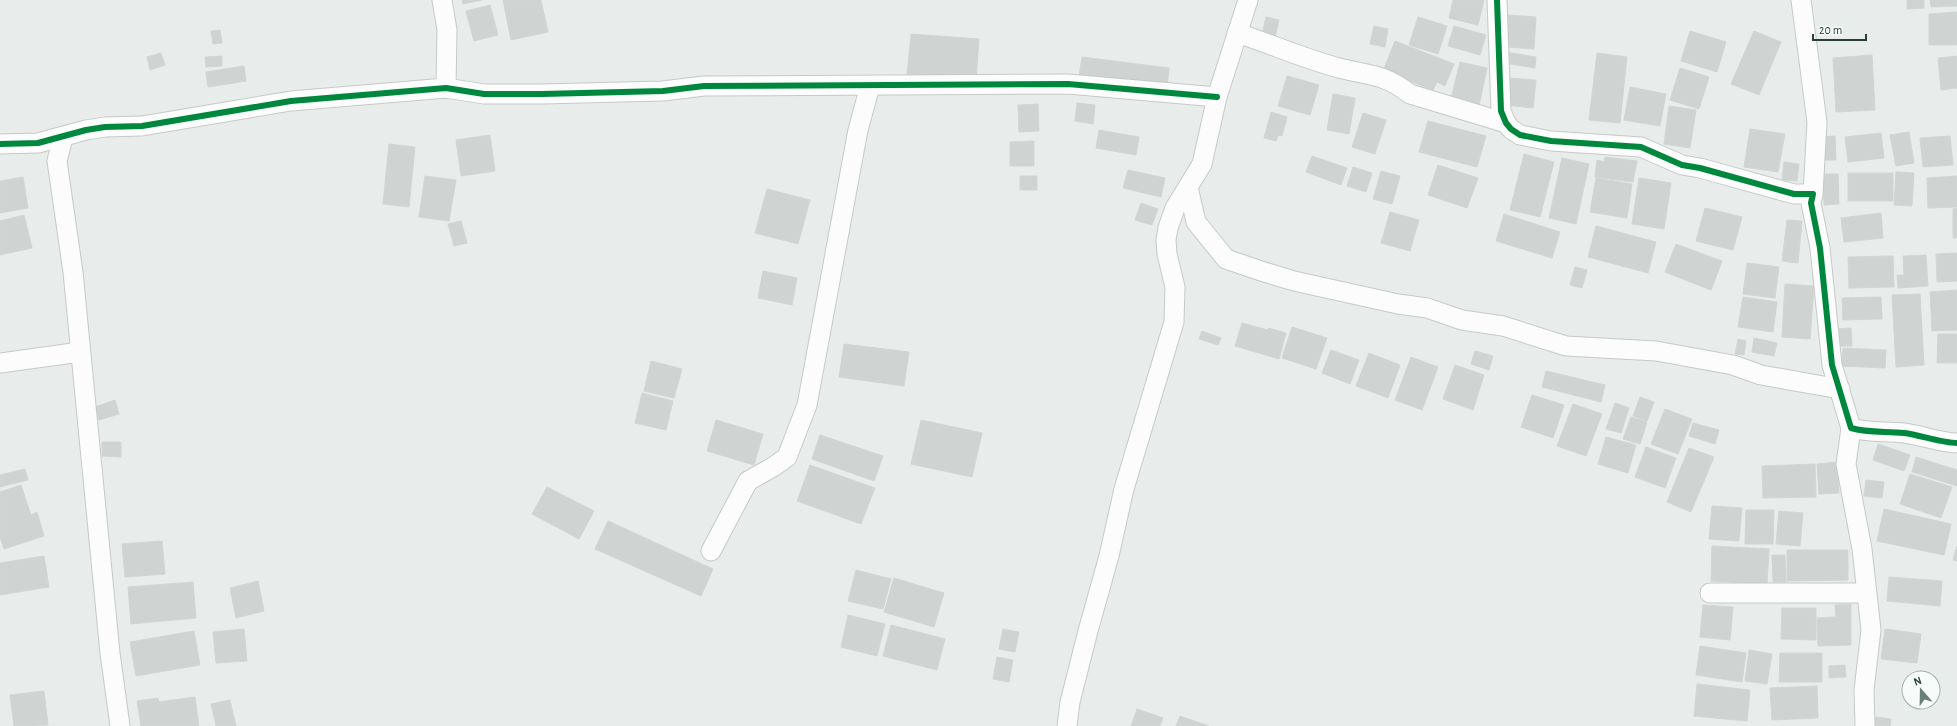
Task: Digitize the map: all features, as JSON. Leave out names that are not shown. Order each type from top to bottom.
[{"type":"street","points":[[442,0],[447,30],[446,88]]},
{"type":"street","points":[[1067,726],[1072,694],[1109,556],[1124,490],[1174,322],[1175,287],[1167,254],[1166,240],[1175,208],[1202,164],[1217,97],[1248,0]]},
{"type":"street","points":[[1497,0],[1501,111],[1511,130],[1520,135],[1551,141],[1641,147],[1682,165],[1700,168],[1794,194],[1814,194]]},
{"type":"street","points":[[1801,0],[1817,122],[1814,194],[1811,203],[1822,261],[1832,365],[1840,389],[1843,407],[1851,428],[1846,464],[1862,549],[1871,630],[1864,690],[1865,726]]},
{"type":"street","points":[[1237,34],[1339,68],[1380,76],[1399,86],[1410,94],[1506,123]]},
{"type":"street","points":[[0,144],[18,145],[38,143],[63,138],[86,130],[142,126],[291,101],[446,88],[484,94],[542,94],[663,91],[704,86],[1068,84],[1217,97]]},
{"type":"street","points":[[711,551],[748,481],[773,467],[786,457],[807,405],[858,130],[870,86]]},
{"type":"street","points":[[63,138],[57,161],[73,272],[110,653],[120,726]]},
{"type":"street","points":[[38,143],[57,161]]},
{"type":"street","points":[[1188,187],[1196,222],[1226,259],[1261,271],[1294,281],[1427,308],[1462,320],[1503,326],[1566,346],[1656,351],[1733,365],[1761,375],[1840,389]]},
{"type":"street","points":[[0,363],[80,352]]},
{"type":"street","points":[[1851,428],[1864,432],[1884,431],[1913,434],[1957,443]]},
{"type":"street","points":[[1710,593],[1866,593]]},
{"type":"building","points":[[462,0],[482,0],[463,4]]},
{"type":"building","points":[[503,0],[541,0],[548,32],[511,40]]},
{"type":"building","points":[[1453,0],[1484,0],[1478,25],[1449,18]]},
{"type":"building","points":[[1907,0],[1924,0],[1924,8],[1907,9]]},
{"type":"building","points":[[1930,0],[1957,0],[1957,6],[1931,7]]},
{"type":"building","points":[[490,5],[498,35],[474,41],[466,11]]},
{"type":"building","points":[[1957,12],[1957,45],[1929,45],[1929,14]]},
{"type":"building","points":[[1508,15],[1536,17],[1534,49],[1506,47]]},
{"type":"building","points":[[1266,17],[1279,20],[1274,42],[1261,39]]},
{"type":"building","points":[[1418,17],[1447,26],[1438,54],[1409,45]]},
{"type":"building","points":[[1374,26],[1388,29],[1385,47],[1370,44]]},
{"type":"building","points":[[1454,26],[1486,35],[1480,55],[1448,46]]},
{"type":"building","points":[[220,30],[222,43],[213,44],[211,31]]},
{"type":"building","points":[[1690,31],[1726,42],[1717,72],[1681,61]]},
{"type":"building","points":[[1754,31],[1781,42],[1759,95],[1731,84]]},
{"type":"building","points":[[911,34],[979,39],[976,81],[907,75]]},
{"type":"building","points":[[1395,41],[1454,64],[1445,86],[1437,82],[1433,90],[1383,71]]},
{"type":"building","points":[[1506,52],[1536,57],[1535,68],[1504,63]]},
{"type":"building","points":[[161,53],[165,65],[150,70],[147,57]]},
{"type":"building","points":[[1597,53],[1627,57],[1620,123],[1589,120]]},
{"type":"building","points":[[1872,55],[1875,110],[1836,112],[1833,58]]},
{"type":"building","points":[[222,56],[222,66],[206,67],[205,57]]},
{"type":"building","points":[[1957,56],[1957,88],[1941,90],[1938,58]]},
{"type":"building","points":[[1082,57],[1169,68],[1167,88],[1079,76]]},
{"type":"building","points":[[1460,62],[1487,68],[1479,106],[1451,99]]},
{"type":"building","points":[[244,66],[246,81],[208,87],[206,72]]},
{"type":"building","points":[[1680,68],[1709,77],[1699,109],[1670,100]]},
{"type":"building","points":[[1287,76],[1319,85],[1310,115],[1278,106]]},
{"type":"building","points":[[1508,78],[1536,80],[1533,108],[1505,105]]},
{"type":"building","points":[[1630,87],[1666,94],[1660,126],[1624,120]]},
{"type":"building","points":[[1333,94],[1355,98],[1349,134],[1327,130]]},
{"type":"building","points":[[1077,103],[1095,105],[1093,124],[1075,121]]},
{"type":"building","points":[[1038,104],[1039,131],[1019,132],[1018,105]]},
{"type":"building","points":[[1669,106],[1696,110],[1690,148],[1664,144]]},
{"type":"building","points":[[1271,112],[1287,117],[1282,136],[1278,135],[1276,141],[1264,138]]},
{"type":"building","points":[[1363,113],[1386,120],[1375,154],[1352,147]]},
{"type":"building","points":[[1428,121],[1486,136],[1477,167],[1419,152]]},
{"type":"building","points":[[1750,129],[1785,134],[1778,172],[1744,167]]},
{"type":"building","points":[[1099,130],[1139,137],[1136,155],[1096,148]]},
{"type":"building","points":[[1909,132],[1914,163],[1896,166],[1890,135]]},
{"type":"building","points":[[1881,133],[1884,158],[1848,162],[1845,137]]},
{"type":"building","points":[[490,135],[495,171],[461,176],[456,140]]},
{"type":"building","points":[[1835,136],[1836,160],[1821,160],[1820,137]]},
{"type":"building","points":[[1950,136],[1953,165],[1923,167],[1920,138]]},
{"type":"building","points":[[1034,141],[1034,166],[1010,166],[1010,142]]},
{"type":"building","points":[[389,144],[415,147],[409,207],[383,204]]},
{"type":"building","points":[[1524,154],[1554,162],[1540,217],[1510,210]]},
{"type":"building","points":[[1312,156],[1347,168],[1341,185],[1306,172]]},
{"type":"building","points":[[1605,157],[1637,161],[1633,182],[1595,177],[1597,160],[1604,162]]},
{"type":"building","points":[[1562,158],[1589,164],[1576,224],[1549,218]]},
{"type":"building","points":[[1784,162],[1799,164],[1797,181],[1782,180]]},
{"type":"building","points":[[1438,165],[1478,178],[1467,208],[1428,195]]},
{"type":"building","points":[[1353,167],[1372,173],[1366,192],[1347,186]]},
{"type":"building","points":[[1128,170],[1165,178],[1161,197],[1123,188]]},
{"type":"building","points":[[1381,171],[1400,176],[1392,204],[1373,199]]},
{"type":"building","points":[[1896,172],[1914,173],[1912,206],[1894,205]]},
{"type":"building","points":[[1848,173],[1893,173],[1893,201],[1848,201]]},
{"type":"building","points":[[1823,174],[1838,174],[1839,204],[1824,205]]},
{"type":"building","points":[[425,176],[456,180],[449,221],[419,217]]},
{"type":"building","points":[[1020,176],[1037,176],[1037,190],[1020,190]]},
{"type":"building","points":[[1957,176],[1957,207],[1928,208],[1927,178]]},
{"type":"building","points":[[23,177],[28,208],[0,213],[0,181]]},
{"type":"building","points":[[1596,178],[1632,184],[1627,218],[1590,212]]},
{"type":"building","points":[[1639,178],[1671,183],[1664,229],[1632,224]]},
{"type":"building","points":[[767,189],[810,200],[798,244],[755,233]]},
{"type":"building","points":[[1141,203],[1158,209],[1152,225],[1135,220]]},
{"type":"building","points":[[1705,208],[1742,217],[1733,250],[1696,241]]},
{"type":"building","points":[[1957,208],[1957,238],[1953,238],[1953,209]]},
{"type":"building","points":[[1390,212],[1419,220],[1410,251],[1381,243]]},
{"type":"building","points":[[1881,213],[1883,238],[1844,242],[1841,218]]},
{"type":"building","points":[[1504,214],[1560,232],[1552,258],[1496,241]]},
{"type":"building","points":[[24,215],[32,248],[0,255],[0,221]]},
{"type":"building","points":[[1787,220],[1802,221],[1798,263],[1782,261]]},
{"type":"building","points":[[461,221],[467,243],[454,246],[448,224]]},
{"type":"building","points":[[1596,226],[1656,242],[1648,273],[1588,257]]},
{"type":"building","points":[[1676,244],[1722,261],[1711,290],[1665,272]]},
{"type":"building","points":[[1957,253],[1957,281],[1937,282],[1936,254]]},
{"type":"building","points":[[1926,255],[1928,286],[1898,288],[1897,275],[1904,275],[1903,256]]},
{"type":"building","points":[[1893,256],[1894,287],[1849,288],[1848,257]]},
{"type":"building","points":[[1747,263],[1779,267],[1775,298],[1743,294]]},
{"type":"building","points":[[1575,267],[1587,270],[1582,288],[1570,285]]},
{"type":"building","points":[[763,271],[797,278],[792,305],[758,298]]},
{"type":"building","points":[[1785,284],[1814,286],[1810,339],[1782,337]]},
{"type":"building","points":[[1957,290],[1957,330],[1932,331],[1930,292]]},
{"type":"building","points":[[1920,294],[1924,365],[1896,367],[1892,295]]},
{"type":"building","points":[[1743,297],[1777,302],[1773,332],[1738,327]]},
{"type":"building","points":[[1881,297],[1882,319],[1843,320],[1842,298]]},
{"type":"building","points":[[1242,323],[1286,333],[1279,359],[1235,346]]},
{"type":"building","points":[[1292,327],[1327,338],[1316,369],[1282,358]]},
{"type":"building","points":[[1851,328],[1852,346],[1837,346],[1836,329]]},
{"type":"building","points":[[1202,331],[1221,338],[1218,345],[1199,339]]},
{"type":"building","points":[[1938,334],[1957,334],[1957,363],[1937,363]]},
{"type":"building","points":[[1754,338],[1777,343],[1774,356],[1752,352]]},
{"type":"building","points":[[1738,339],[1746,341],[1744,355],[1735,354]]},
{"type":"building","points":[[844,344],[909,352],[904,386],[839,377]]},
{"type":"building","points":[[1843,348],[1886,350],[1885,368],[1842,366]]},
{"type":"building","points":[[1331,350],[1359,360],[1350,384],[1322,373]]},
{"type":"building","points":[[1475,351],[1493,356],[1489,370],[1471,364]]},
{"type":"building","points":[[1369,353],[1400,365],[1388,398],[1356,386]]},
{"type":"building","points":[[1411,357],[1438,367],[1422,410],[1395,400]]},
{"type":"building","points":[[651,361],[682,369],[674,398],[644,391]]},
{"type":"building","points":[[1455,365],[1484,375],[1473,410],[1443,399]]},
{"type":"building","points":[[1546,371],[1605,385],[1601,402],[1542,387]]},
{"type":"building","points":[[642,393],[673,401],[666,430],[635,423]]},
{"type":"building","points":[[1532,395],[1564,405],[1553,438],[1521,427]]},
{"type":"building","points":[[1640,397],[1654,402],[1647,421],[1633,416]]},
{"type":"building","points":[[115,400],[119,414],[99,420],[95,407]]},
{"type":"building","points":[[1615,403],[1629,408],[1621,433],[1606,429]]},
{"type":"building","points":[[1573,404],[1602,414],[1586,456],[1557,446]]},
{"type":"building","points":[[1665,409],[1692,419],[1678,454],[1651,444]]},
{"type":"building","points":[[1631,417],[1647,422],[1640,444],[1623,439]]},
{"type":"building","points":[[716,420],[763,434],[754,465],[707,451]]},
{"type":"building","points":[[921,420],[982,433],[972,477],[911,464]]},
{"type":"building","points":[[1693,423],[1719,430],[1715,444],[1689,436]]},
{"type":"building","points":[[820,435],[883,456],[874,481],[812,459]]},
{"type":"building","points":[[1606,437],[1636,445],[1628,473],[1598,464]]},
{"type":"building","points":[[102,442],[121,442],[121,457],[102,456]]},
{"type":"building","points":[[1878,444],[1910,455],[1904,471],[1873,460]]},
{"type":"building","points":[[1646,447],[1676,458],[1665,488],[1635,477]]},
{"type":"building","points":[[1689,448],[1714,457],[1691,512],[1667,502]]},
{"type":"building","points":[[1916,457],[1957,470],[1957,486],[1912,472]]},
{"type":"building","points":[[1837,462],[1839,493],[1819,494],[1817,464]]},
{"type":"building","points":[[1815,464],[1816,497],[1763,498],[1762,466]]},
{"type":"building","points":[[810,465],[875,488],[861,524],[797,501]]},
{"type":"building","points":[[25,469],[28,480],[0,487],[0,475]]},
{"type":"building","points":[[1910,474],[1952,487],[1941,518],[1900,504]]},
{"type":"building","points":[[1866,480],[1884,482],[1882,498],[1864,496]]},
{"type":"building","points":[[21,485],[31,515],[37,512],[44,536],[4,549],[0,537],[0,492]]},
{"type":"building","points":[[547,487],[594,511],[579,539],[532,514]]},
{"type":"building","points":[[1712,506],[1742,508],[1739,541],[1709,539]]},
{"type":"building","points":[[1884,509],[1951,524],[1944,555],[1877,541]]},
{"type":"building","points":[[1746,510],[1774,510],[1773,544],[1745,544]]},
{"type":"building","points":[[1779,511],[1803,513],[1800,546],[1776,544]]},
{"type":"building","points":[[608,521],[713,569],[701,596],[595,549]]},
{"type":"building","points":[[162,541],[165,574],[125,577],[122,544]]},
{"type":"building","points":[[1712,546],[1769,549],[1767,584],[1711,581]]},
{"type":"building","points":[[1957,546],[1957,561],[1953,560]]},
{"type":"building","points":[[1787,550],[1848,550],[1848,580],[1787,581]]},
{"type":"building","points":[[1772,555],[1785,555],[1786,582],[1773,582]]},
{"type":"building","points":[[44,556],[49,587],[0,595],[0,563]]},
{"type":"building","points":[[856,570],[891,579],[883,609],[848,601]]},
{"type":"building","points":[[1889,577],[1942,581],[1940,606],[1887,601]]},
{"type":"building","points":[[894,578],[944,593],[934,627],[884,612]]},
{"type":"building","points":[[258,581],[264,611],[236,618],[230,588]]},
{"type":"building","points":[[193,582],[196,618],[131,624],[128,587]]},
{"type":"building","points":[[1851,604],[1851,645],[1818,646],[1817,618],[1836,617],[1835,605]]},
{"type":"building","points":[[1703,605],[1733,607],[1730,640],[1700,637]]},
{"type":"building","points":[[1782,608],[1816,608],[1816,640],[1781,639]]},
{"type":"building","points":[[848,615],[885,624],[877,656],[841,647]]},
{"type":"building","points":[[891,625],[945,639],[937,670],[883,656]]},
{"type":"building","points":[[244,629],[247,661],[216,663],[213,632]]},
{"type":"building","points":[[1003,629],[1019,632],[1015,652],[999,649]]},
{"type":"building","points":[[1885,629],[1921,634],[1917,663],[1881,659]]},
{"type":"building","points":[[194,631],[200,665],[136,676],[130,642]]},
{"type":"building","points":[[1700,646],[1746,653],[1742,682],[1696,675]]},
{"type":"building","points":[[1749,650],[1772,654],[1767,684],[1745,681]]},
{"type":"building","points":[[1780,653],[1822,653],[1822,682],[1779,682]]},
{"type":"building","points":[[997,657],[1013,660],[1009,682],[993,679]]},
{"type":"building","points":[[1845,665],[1846,677],[1829,678],[1829,666]]},
{"type":"building","points":[[1697,684],[1750,690],[1747,721],[1694,716]]},
{"type":"building","points":[[1817,686],[1818,718],[1772,720],[1770,688]]},
{"type":"building","points":[[44,691],[48,725],[14,726],[10,695]]},
{"type":"building","points":[[195,697],[199,726],[141,726],[137,701],[158,698],[159,702]]},
{"type":"building","points":[[230,700],[236,726],[216,726],[211,704]]},
{"type":"building","points":[[1137,709],[1163,718],[1160,726],[1131,726]]},
{"type":"building","points":[[1180,716],[1209,726],[1176,726]]},
{"type":"building","points":[[1876,717],[1891,719],[1890,726],[1874,726]]},
{"type":"cycle path","points":[[1497,0],[1501,111],[1506,123],[1511,129],[1520,135],[1551,141],[1641,147],[1682,165],[1700,168],[1794,194],[1813,194],[1811,203],[1820,248],[1832,365],[1851,428],[1857,430],[1904,433],[1945,442],[1957,443]]},
{"type":"cycle path","points":[[0,144],[38,143],[86,130],[105,127],[142,126],[291,101],[446,88],[484,94],[542,94],[663,91],[704,86],[1068,84],[1217,97]]}]
